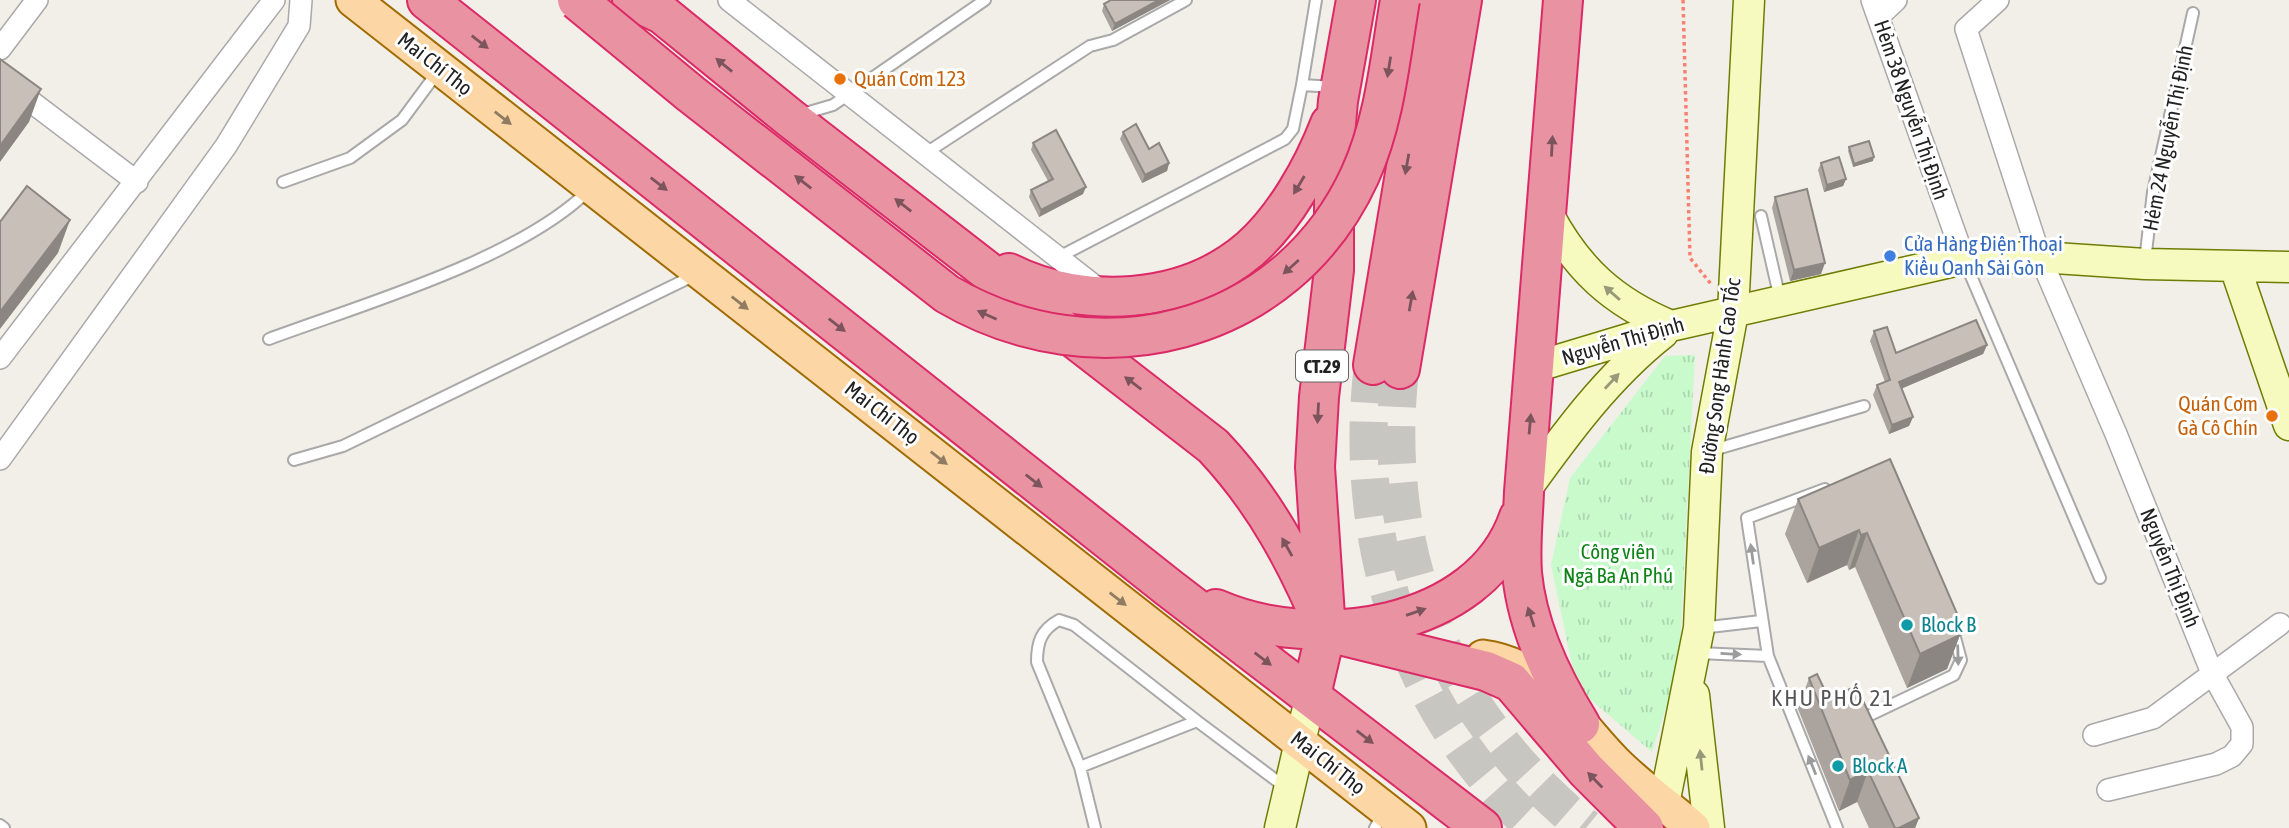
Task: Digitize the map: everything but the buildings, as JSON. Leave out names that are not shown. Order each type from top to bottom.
[{"type":"highway","name":"Mai Chí Thọ","points":[[427,0],[1169,588],[1482,828]]},
{"type":"highway","points":[[577,0],[691,94],[947,293],[993,318],[1018,327],[1044,334],[1096,340],[1175,330],[1225,311],[1272,283],[1313,246],[1346,201],[1370,151],[1384,98],[1400,0]]},
{"type":"highway","name":"CT.29","points":[[1326,631],[1315,467],[1319,397],[1334,270],[1333,193],[1339,94],[1356,0]]},
{"type":"highway","points":[[1434,0],[1387,367],[1462,0]]},
{"type":"highway","points":[[1563,0],[1524,492],[1522,573],[1527,604],[1547,663],[1580,724]]},
{"type":"highway","points":[[646,5],[1193,429],[1231,465],[1266,510],[1326,631],[1311,695]]},
{"type":"highway","points":[[957,247],[1030,284],[1085,296],[1151,294],[1208,277],[1250,249],[1289,202],[1323,142],[1339,94]]},
{"type":"highway","points":[[1169,588],[1249,622],[1296,631],[1326,631],[1367,626],[1419,611],[1472,585],[1506,546],[1518,520],[1524,492]]},
{"type":"highway","points":[[1326,631],[1486,671],[1511,682],[1586,770],[1654,816]]},
{"type":"main road","name":"Mai Chí Thọ","points":[[353,0],[1300,741],[1390,822]]},
{"type":"main road","name":"Đường Song Hành Cao Tốc","points":[[1709,828],[1694,649],[1707,452],[1733,312],[1749,0]]},
{"type":"main road","points":[[1524,492],[1592,402],[1636,354],[1671,326],[1641,314],[1616,297],[1568,251],[1548,214]]},
{"type":"main road","name":"Nguyễn Thị Định","points":[[1535,367],[1671,326],[1964,259],[2040,257],[2235,268],[2289,267]]},
{"type":"main road","points":[[2235,268],[2289,425]]},
{"type":"main road","name":"Đường Song Hành Cao Tốc","points":[[1654,816],[1694,649]]},
{"type":"main road","points":[[1428,656],[1486,657],[1513,664],[1550,688],[1617,764],[1654,816],[1693,828]]},
{"type":"main road","points":[[1280,828],[1311,695]]},
{"type":"street","points":[[0,49],[37,0]]},
{"type":"street","points":[[0,358],[274,0]]},
{"type":"street","points":[[0,459],[226,146],[299,26],[301,0]]},
{"type":"street","points":[[729,0],[1107,296]]},
{"type":"street","points":[[1875,8],[1896,0]]},
{"type":"street","points":[[1998,0],[1966,29],[2040,257]]},
{"type":"street","name":"Hẻm 38 Nguyễn Thị Định","points":[[1875,8],[1964,259]]},
{"type":"street","points":[[0,78],[137,181]]},
{"type":"street","name":"Nguyễn Thị Định","points":[[2040,257],[2116,434],[2212,673],[2242,727],[2244,739],[2238,750],[2216,764],[2108,790]]},
{"type":"street","points":[[2094,735],[2153,718],[2280,624]]},
{"type":"lane","points":[[790,118],[833,105],[985,0]]},
{"type":"lane","points":[[926,153],[1090,46],[1113,40],[1186,0]]},
{"type":"lane","points":[[1059,257],[1285,139],[1293,129],[1316,0]]},
{"type":"lane","name":"Hẻm 24 Nguyễn Thị Định","points":[[2145,264],[2153,192],[2193,13]]},
{"type":"lane","points":[[283,182],[351,158],[402,120],[440,68]]},
{"type":"lane","points":[[1302,85],[1339,94]]},
{"type":"lane","points":[[269,339],[429,280],[522,238],[579,200],[592,187]]},
{"type":"lane","points":[[1760,216],[1781,301]]},
{"type":"lane","points":[[1964,259],[2100,578]]},
{"type":"lane","points":[[294,460],[344,446],[701,272]]},
{"type":"lane","points":[[1707,452],[1864,405]]},
{"type":"lane","points":[[1837,828],[1769,656],[1761,621],[1747,518],[1839,484]]},
{"type":"lane","points":[[1094,828],[1080,767],[1037,662],[1037,645],[1046,627],[1059,620],[1074,625],[1289,790]]},
{"type":"lane","points":[[1694,649],[1761,621]]},
{"type":"lane","points":[[1861,733],[1861,723],[1868,716],[1954,676],[1961,660],[1950,624]]},
{"type":"lane","points":[[1694,649],[1769,656]]},
{"type":"lane","points":[[1080,767],[1197,721]]},
{"type":"path","points":[[1683,0],[1690,258],[1733,312]]},
{"type":"green space","name":"Công viên Ngã Ba An Phú","points":[[1695,355],[1679,666],[1652,752],[1577,688],[1551,565],[1570,478],[1665,356]]},
{"type":"tunnel","points":[[1373,365],[1369,429],[1371,493],[1380,556],[1397,617],[1421,675],[1451,730],[1490,782],[1535,828]]},
{"type":"tunnel","points":[[1400,369],[1396,436],[1400,501],[1412,564],[1432,623],[1459,680],[1493,733],[1536,782],[1586,828]]},
{"type":"place","name":"Quán Cơm 123","points":[[840,79]]},
{"type":"place","name":"Cửa Hàng Điện Thoại Kiều Oanh Sài Gòn","points":[[1890,256]]},
{"type":"place","name":"Quán Cơm Gà Cô Chín","points":[[2272,416]]},
{"type":"place","name":"Block B","points":[[1907,625]]},
{"type":"place","name":"Block A","points":[[1838,766]]},
{"type":"district","name":"KHU PHỐ 21","points":[[1833,698]]}]
